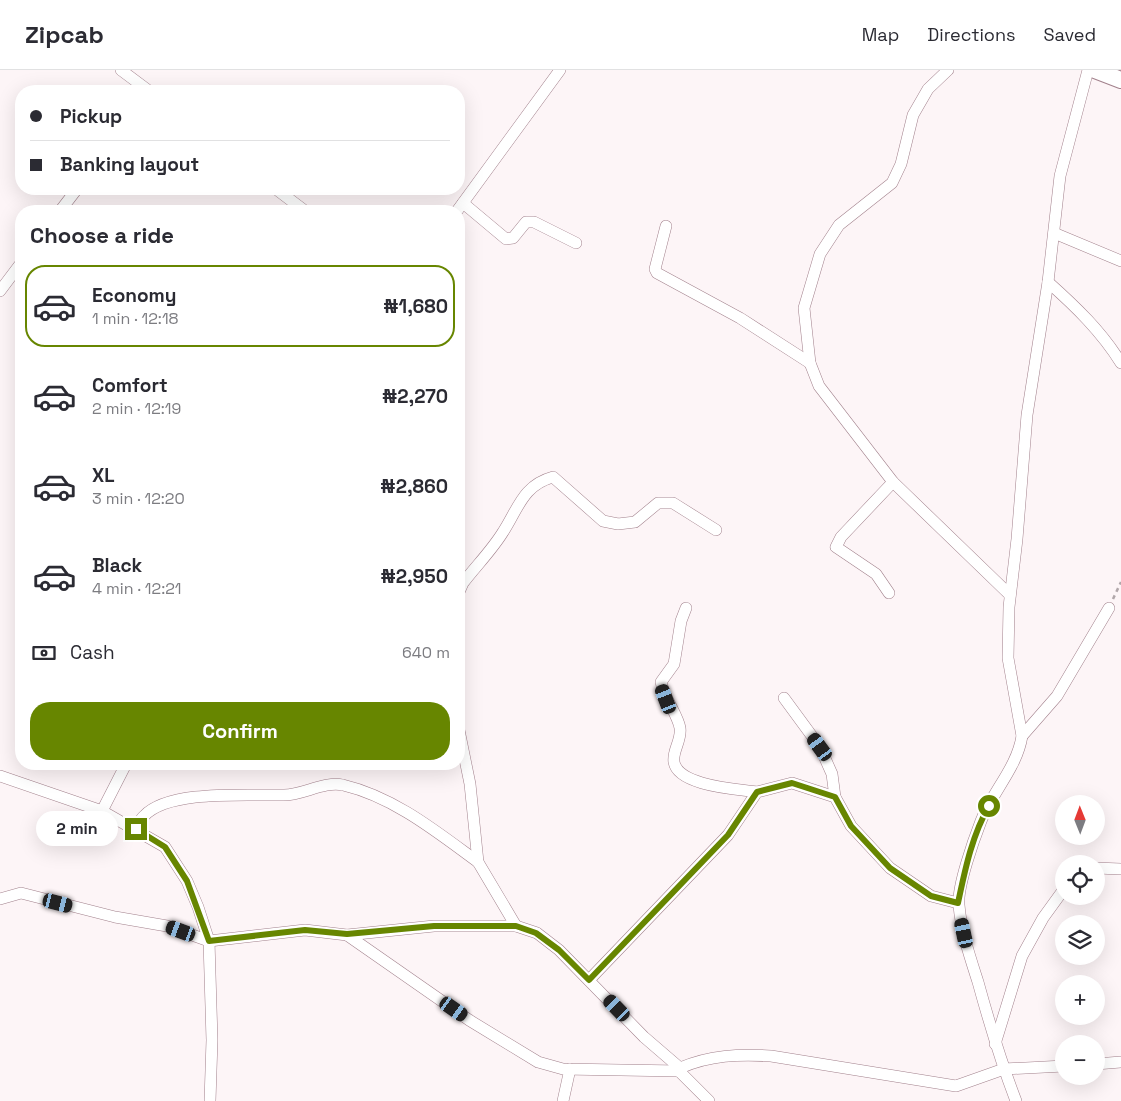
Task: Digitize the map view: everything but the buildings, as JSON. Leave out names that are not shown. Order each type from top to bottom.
[{"type":"main road","points":[[1095,70],[1121,80]]},
{"type":"street","points":[[121,70],[141,85]]},
{"type":"street","points":[[461,205],[560,70]]},
{"type":"street","points":[[948,70],[928,89],[913,115],[901,164],[892,183],[840,225],[820,254],[804,308],[810,363],[819,386],[893,482],[1010,595]]},
{"type":"street","points":[[1016,1101],[995,1044],[958,903],[981,819],[1005,778],[1022,736],[1008,658],[1010,595],[1027,415],[1048,282],[1060,176],[1088,70]]},
{"type":"street","points":[[65,205],[72,195]]},
{"type":"street","points":[[284,195],[297,205]]},
{"type":"street","points":[[465,210],[506,239],[514,238],[526,222],[534,222],[576,243]]},
{"type":"street","points":[[666,226],[655,269],[657,273],[740,318],[810,363]]},
{"type":"street","points":[[1054,233],[1121,260]]},
{"type":"street","points":[[0,291],[15,270]]},
{"type":"street","points":[[1048,282],[1085,315],[1109,343],[1121,363]]},
{"type":"street","points":[[465,584],[503,532],[518,503],[539,481],[553,477],[603,521],[618,524],[635,522],[658,503],[673,503],[716,530]]},
{"type":"street","points":[[889,593],[876,574],[836,547],[842,537],[893,482]]},
{"type":"street","points":[[686,608],[680,620],[674,664],[661,682],[670,709],[680,727],[680,737],[674,763],[678,772],[689,779],[757,792],[792,783],[835,797]]},
{"type":"street","points":[[1022,736],[1057,696],[1109,608]]},
{"type":"street","points":[[784,698],[820,747],[832,774],[835,797],[851,826],[890,868],[931,896],[958,903]]},
{"type":"street","points":[[465,759],[470,784],[478,862]]},
{"type":"street","points":[[102,811],[123,770]]},
{"type":"street","points":[[0,776],[102,811],[136,829],[165,847],[187,881],[209,941],[212,1040],[210,1101]]},
{"type":"street","points":[[136,829],[144,816],[160,805],[209,795],[285,795],[341,785],[377,796],[426,824],[478,862],[516,926]]},
{"type":"street","points":[[589,980],[728,835],[757,792]]},
{"type":"street","points":[[1105,868],[1121,869]]},
{"type":"street","points":[[0,899],[21,893],[115,917],[167,926],[209,941],[305,930],[347,934],[434,926],[516,926],[536,933],[552,944],[709,1101]]},
{"type":"street","points":[[995,1044],[1022,956],[1043,918],[1055,901]]},
{"type":"street","points":[[347,934],[469,1020],[523,1053],[538,1062],[570,1069],[680,1070],[711,1057],[748,1054],[771,1056],[956,1086],[1004,1070],[1055,1067]]},
{"type":"street","points":[[1105,1063],[1121,1062]]},
{"type":"street","points":[[563,1101],[570,1069]]},
{"type":"path","points":[[1109,608],[1121,582]]},
{"type":"route","points":[[136,829],[165,847],[187,881],[209,941],[305,930],[347,934],[434,926],[516,926],[536,933],[559,950],[589,980],[728,835],[757,792],[792,783],[835,797],[851,826],[890,868],[931,896],[958,903],[981,819],[989,806]]}]
